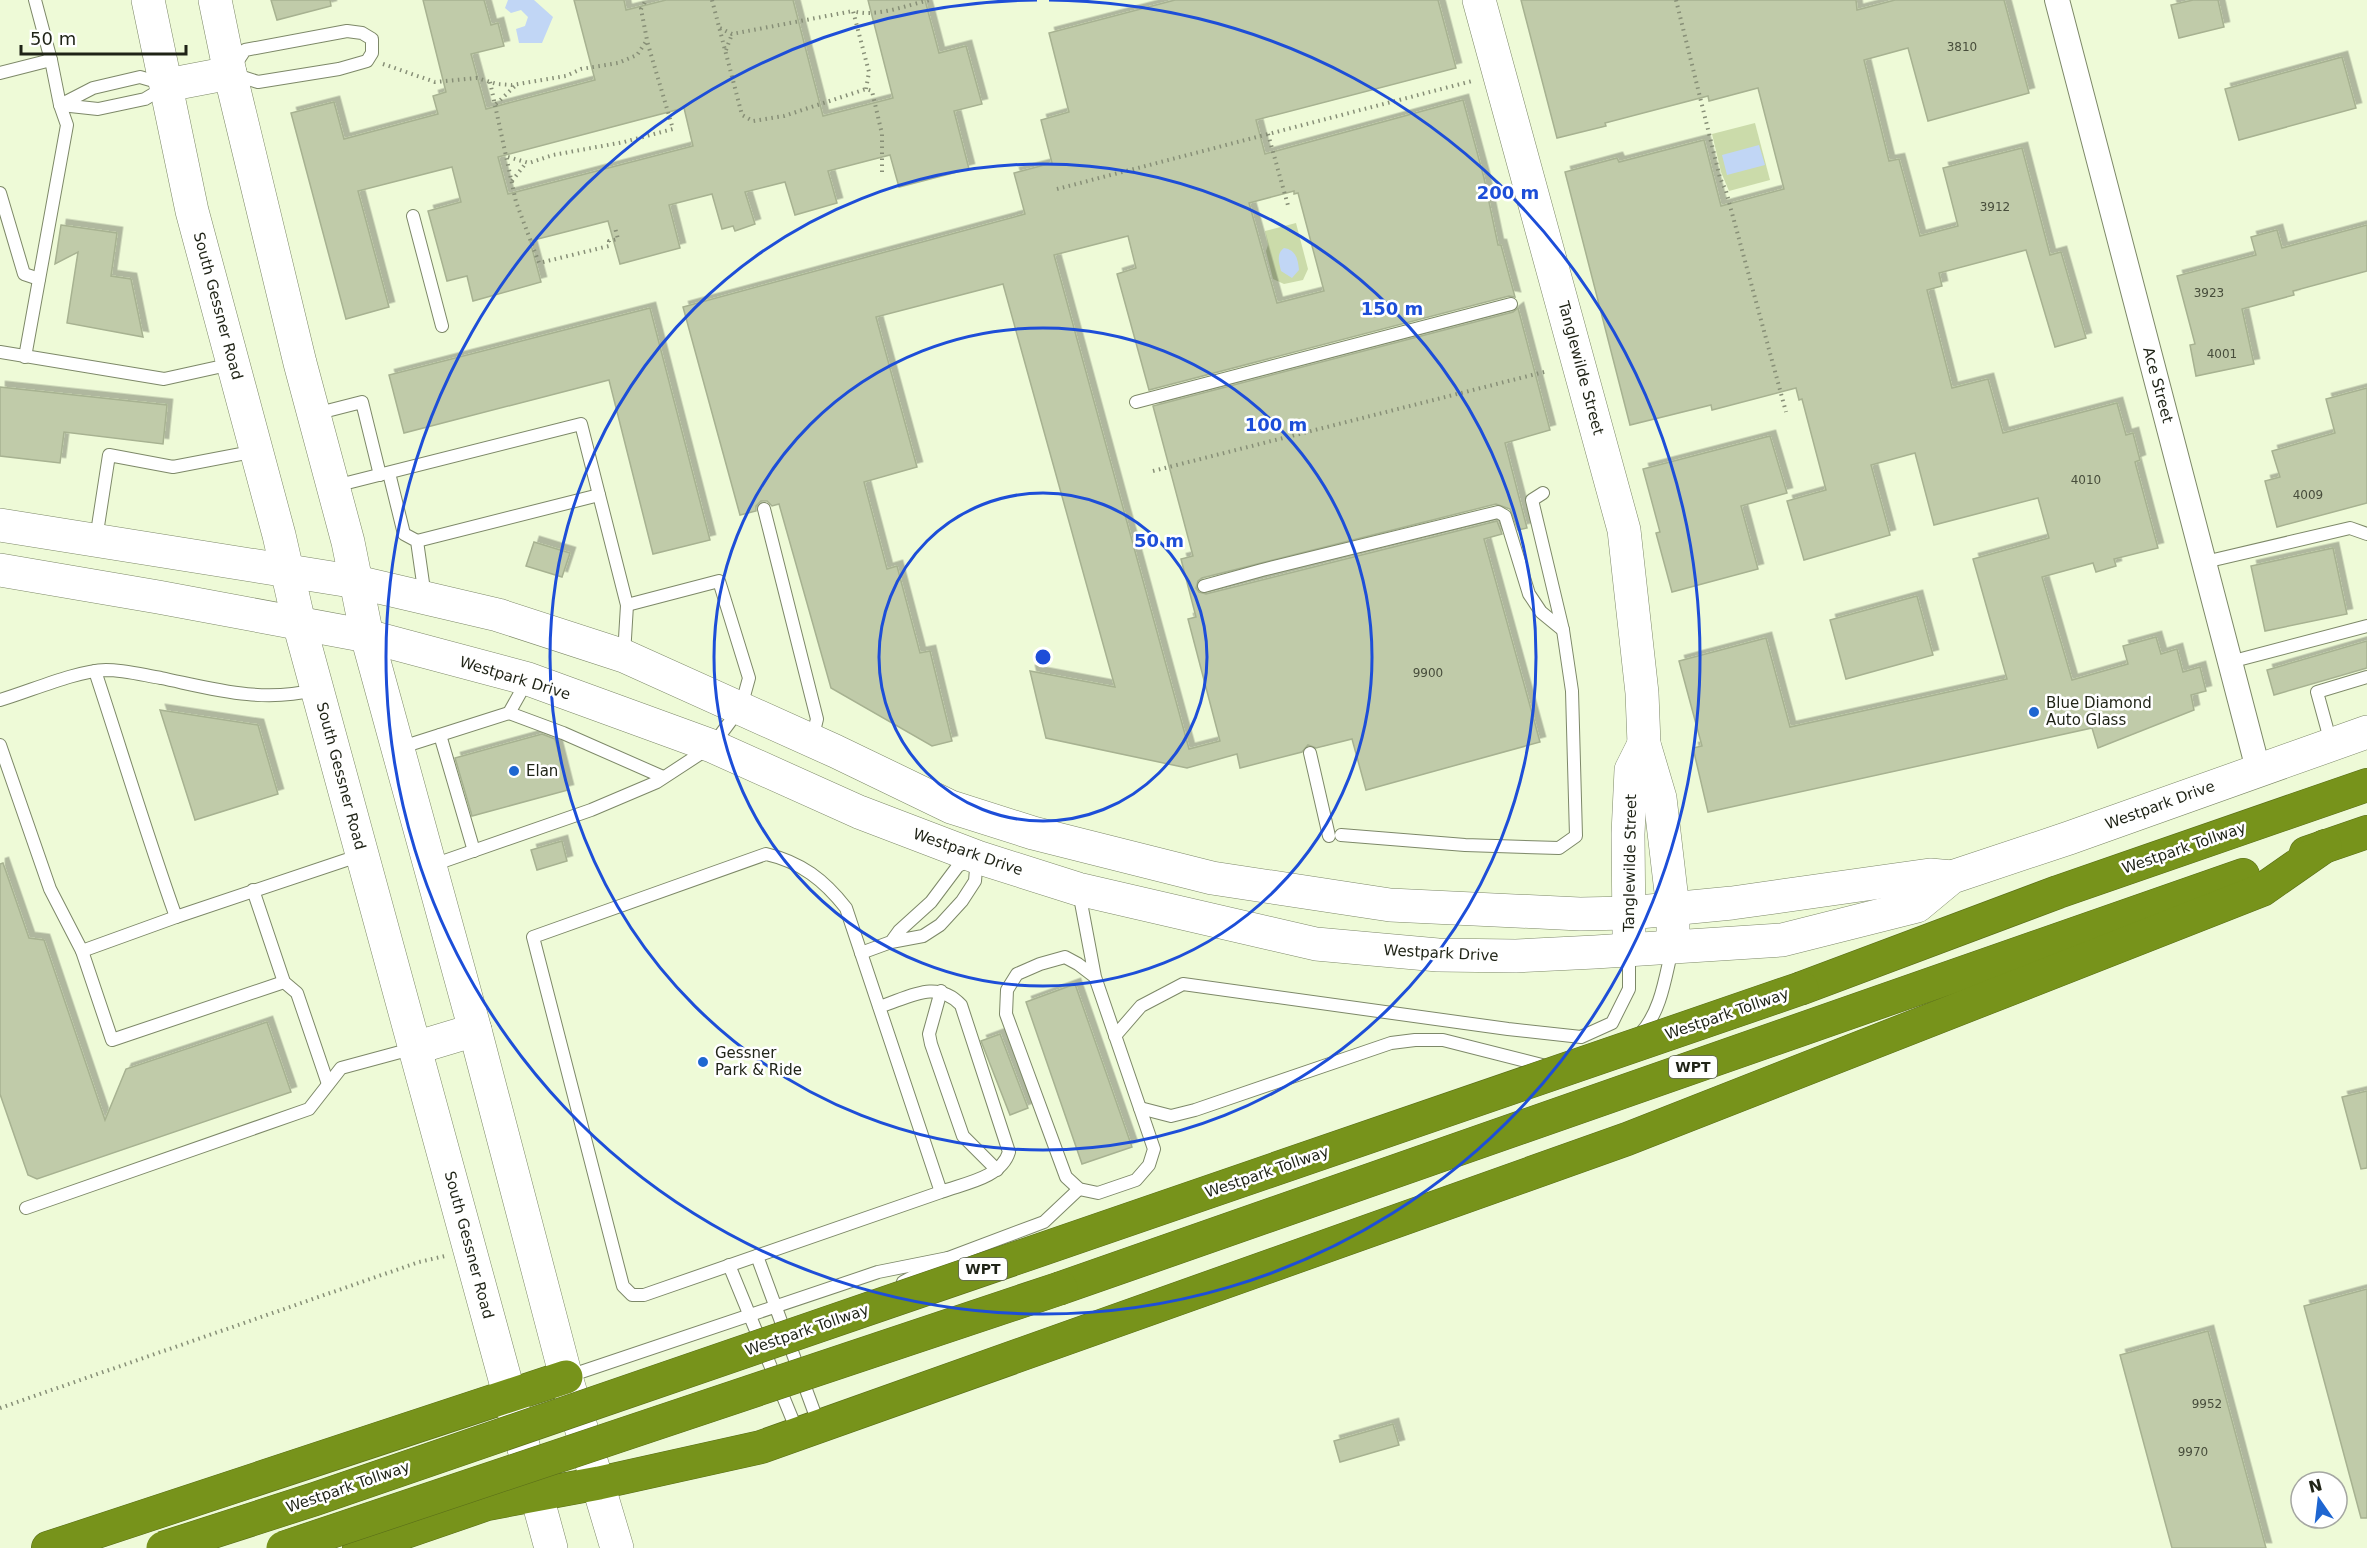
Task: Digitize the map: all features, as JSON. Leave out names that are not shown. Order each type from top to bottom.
[{"type":"highway","name":"Westpark Tollway","points":[[163,1548],[349,1487],[1803,988],[2058,892],[2367,784]]},
{"type":"highway","name":"WPT","points":[[283,1548],[1060,1288],[2367,832]]},
{"type":"highway","points":[[359,1548],[487,1504],[599,1484],[760,1447],[1627,1138],[2262,890],[2325,846]]},
{"type":"highway","points":[[48,1548],[566,1377]]},
{"type":"main road","name":"South Gessner Road","points":[[148,0],[192,211],[299,623],[551,1548]]},
{"type":"main road","points":[[215,0],[230,73],[357,582],[367,636],[475,1030],[566,1377],[616,1548]]},
{"type":"main road","name":"Tanglewilde Street","points":[[1479,0],[1624,530],[1642,693],[1644,744],[1660,798],[1673,909],[1672,948]]},
{"type":"main road","points":[[167,85],[230,73]]},
{"type":"main road","name":"Westpark Drive","points":[[0,525],[357,582],[498,615],[624,656],[741,707],[951,807],[1033,833],[1212,878],[1390,904],[1484,911],[1580,914],[1673,909],[1782,897],[1929,875],[1952,877]]},
{"type":"main road","name":"Westpark Drive","points":[[0,570],[367,636],[528,679],[712,747],[859,812],[977,857],[1078,889],[1316,944],[1438,955],[1516,956],[1672,948],[1782,940],[1837,927],[1917,906],[1952,877],[2367,732]]},
{"type":"main road","name":"Tanglewilde Street","points":[[1629,950],[1628,834],[1631,770],[1644,744]]},
{"type":"main road","points":[[977,857],[992,820]]},
{"type":"main road","points":[[1316,944],[1329,896]]},
{"type":"main road","points":[[415,1048],[475,1030]]},
{"type":"street","name":"Ace Street","points":[[2058,0],[2259,769]]},
{"type":"lane","points":[[25,357],[67,125],[60,105],[35,0]]},
{"type":"lane","points":[[347,31],[362,33],[372,39],[372,52],[367,61],[339,69],[258,82],[230,73],[245,50],[347,31]]},
{"type":"lane","points":[[0,73],[51,60]]},
{"type":"lane","points":[[60,105],[93,88],[140,77],[167,85]]},
{"type":"lane","points":[[60,105],[98,109],[145,99],[167,85]]},
{"type":"lane","points":[[0,193],[24,274],[39,279]]},
{"type":"lane","points":[[413,216],[442,326]]},
{"type":"lane","points":[[1136,402],[1511,304]]},
{"type":"lane","points":[[0,352],[164,379],[233,364]]},
{"type":"lane","points":[[314,414],[362,402],[404,534],[417,541],[599,495]]},
{"type":"lane","points":[[334,486],[580,424],[627,605],[624,656]]},
{"type":"lane","points":[[96,540],[108,455],[172,466],[256,451]]},
{"type":"lane","points":[[1310,753],[1335,835],[1465,845],[1559,848],[1576,836],[1572,691],[1563,630],[1532,500],[1543,493]]},
{"type":"lane","points":[[764,509],[818,719],[812,740]]},
{"type":"lane","points":[[1204,586],[1498,513],[1505,516],[1529,594],[1541,612],[1563,630]]},
{"type":"lane","points":[[2205,562],[2350,528],[2367,534]]},
{"type":"lane","points":[[417,541],[425,597]]},
{"type":"lane","points":[[429,867],[591,810],[663,777],[712,747],[741,707],[749,678],[719,581],[627,605]]},
{"type":"lane","points":[[2230,662],[2367,626]]},
{"type":"lane","points":[[95,671],[153,854],[176,917]]},
{"type":"lane","points":[[0,700],[95,671],[120,671],[246,696],[277,697],[317,690]]},
{"type":"lane","points":[[2331,745],[2317,692],[2367,677]]},
{"type":"lane","points":[[509,713],[528,679]]},
{"type":"lane","points":[[398,748],[509,713],[563,733],[663,777]]},
{"type":"lane","points":[[440,735],[474,851]]},
{"type":"lane","points":[[0,745],[50,889],[82,951],[112,1040],[284,982]]},
{"type":"lane","points":[[879,1007],[931,990],[941,991],[953,997],[961,1005],[1009,1152],[1006,1161],[997,1170],[941,1192],[644,1295],[632,1295],[623,1286],[533,937],[766,854],[784,858],[804,868],[820,879],[846,908],[879,1007],[941,1192]]},
{"type":"lane","points":[[82,951],[253,890],[362,855]]},
{"type":"lane","points":[[891,942],[899,931],[931,902],[958,866],[977,857]]},
{"type":"lane","points":[[861,953],[891,942],[923,936],[940,925],[963,901],[975,881],[977,857]]},
{"type":"lane","points":[[1078,889],[1095,977],[1154,1149],[1149,1165],[1136,1180],[1098,1193],[1079,1189],[1066,1177],[1006,1014],[1007,990],[1017,974],[1040,964],[1065,957],[1095,977]]},
{"type":"lane","points":[[253,890],[284,982],[297,993],[328,1084]]},
{"type":"lane","points":[[1140,1108],[1171,1116],[1195,1110],[1390,1043],[1415,1040],[1443,1040],[1543,1066],[1592,1064],[1631,1044],[1651,1022],[1664,984],[1672,948]]},
{"type":"lane","points":[[1115,1036],[1141,1006],[1183,984],[1581,1037],[1612,1023],[1629,989],[1629,950]]},
{"type":"lane","points":[[941,991],[929,1034],[931,1044],[963,1136],[997,1170]]},
{"type":"lane","points":[[26,1208],[309,1109],[342,1068],[415,1048]]},
{"type":"lane","points":[[788,1340],[791,1329],[801,1321],[884,1292],[948,1258],[1044,1222],[1079,1189]]},
{"type":"lane","points":[[757,1256],[788,1340],[809,1430]]},
{"type":"lane","points":[[566,1377],[878,1272],[948,1258]]},
{"type":"lane","points":[[729,1265],[750,1316],[809,1430]]},
{"type":"path","points":[[512,181],[527,163],[564,152],[624,142],[673,129],[647,40],[641,9],[646,0]]},
{"type":"path","points":[[712,0],[742,115],[748,120],[784,116],[866,89],[872,91],[882,134],[882,173]]},
{"type":"path","points":[[719,28],[732,34],[853,11],[876,12],[930,0]]},
{"type":"path","points":[[1676,0],[1720,178],[1726,190],[1786,412]]},
{"type":"path","points":[[853,11],[870,72],[866,89]]},
{"type":"path","points":[[725,51],[732,34]]},
{"type":"path","points":[[369,58],[435,82],[477,78],[497,84],[516,85],[566,76],[581,69],[618,63],[637,55],[647,40]]},
{"type":"path","points":[[1057,189],[1472,81]]},
{"type":"path","points":[[490,82],[516,202],[539,263],[609,246],[609,241],[618,239],[615,228]]},
{"type":"path","points":[[495,104],[516,85]]},
{"type":"path","points":[[1268,134],[1289,209]]},
{"type":"path","points":[[507,156],[527,163]]},
{"type":"path","points":[[1153,471],[1548,371]]},
{"type":"path","points":[[0,1408],[419,1262],[471,1251]]},
{"type":"green space","points":[[1755,123],[1770,180],[1729,191],[1721,172],[1712,134]]},
{"type":"green space","points":[[1296,223],[1308,269],[1303,280],[1284,284],[1273,279],[1266,251],[1268,245],[1265,231]]},
{"type":"water","points":[[508,0],[534,0],[553,17],[542,43],[519,43],[516,29],[525,26],[528,17],[521,10],[511,13],[505,8]]},
{"type":"water","points":[[1759,145],[1765,165],[1727,175],[1722,155]]},
{"type":"water","points":[[1284,248],[1294,253],[1298,262],[1299,270],[1292,278],[1281,271],[1279,256]]},
{"type":"building","points":[[271,0],[330,0],[331,6],[277,20]]},
{"type":"building","points":[[423,0],[484,0],[491,25],[498,23],[504,46],[471,54],[486,109],[595,80],[574,0],[624,0],[626,10],[666,0],[793,0],[823,116],[893,98],[868,0],[925,0],[939,53],[966,46],[982,104],[954,111],[969,169],[899,187],[890,155],[828,171],[837,203],[795,215],[785,182],[745,192],[755,224],[735,231],[733,226],[722,229],[712,194],[669,205],[680,248],[620,264],[608,221],[530,241],[541,282],[473,301],[467,276],[447,281],[428,211],[461,202],[452,167],[358,191],[389,307],[346,319],[291,113],[334,102],[344,139],[438,114],[433,96],[446,92]],"holes":[[[684,108],[693,146],[508,194],[498,157]]]},
{"type":"building","points":[[1175,0],[1438,0],[1456,68],[1256,120],[1265,154],[1463,100],[1484,178],[1498,245],[1501,245],[1515,297],[1509,296],[1149,390],[1117,274],[1136,268],[1128,236],[1054,255],[1189,749],[1220,741],[1188,619],[1196,617],[1181,559],[1193,556],[1153,406],[1513,312],[1518,308],[1550,430],[1505,443],[1527,528],[1518,530],[1510,509],[1496,504],[1202,578],[1198,581],[1196,588],[1199,592],[1206,594],[1497,521],[1502,534],[1484,539],[1540,742],[1366,790],[1352,739],[1316,748],[1308,745],[1302,752],[1240,768],[1237,754],[1187,768],[1046,738],[1030,671],[1115,687],[1003,284],[876,317],[917,467],[864,482],[887,569],[897,566],[920,653],[930,651],[952,741],[932,746],[831,688],[779,504],[772,506],[767,501],[761,501],[756,506],[756,511],[740,515],[683,307],[1025,214],[1014,173],[1052,163],[1041,120],[1069,112],[1049,33]],"holes":[[[1294,191],[1294,194],[1298,193],[1324,291],[1277,303],[1249,203]]]},
{"type":"building","points":[[1521,0],[1856,0],[1857,10],[1895,0],[2004,0],[2029,93],[1928,121],[1908,48],[1864,60],[1889,161],[1899,159],[1920,236],[1958,226],[1943,168],[2022,148],[2050,255],[2061,252],[2086,338],[2055,347],[2026,250],[1939,273],[1942,286],[1927,290],[1952,388],[1988,379],[2003,433],[2117,403],[2126,435],[2133,433],[2140,460],[2135,462],[2158,548],[2114,559],[2116,566],[2096,572],[2093,563],[2042,577],[2072,680],[2128,664],[2123,646],[2156,637],[2161,654],[2177,649],[2183,672],[2200,667],[2206,691],[2191,695],[2194,710],[2098,748],[2092,728],[1708,812],[1693,748],[1702,746],[1679,661],[1766,638],[1790,727],[2007,679],[1973,559],[2049,538],[2038,498],[1934,525],[1915,453],[1871,465],[1890,535],[1804,560],[1787,501],[1826,490],[1802,399],[1799,400],[1796,388],[1712,410],[1711,405],[1630,425],[1565,172],[1617,158],[1619,162],[1704,140],[1721,206],[1784,189],[1758,88],[1709,101],[1708,96],[1557,138]]},
{"type":"building","points":[[2193,0],[2218,0],[2224,27],[2179,38],[2171,5]]},
{"type":"building","points":[[2342,57],[2356,108],[2239,140],[2225,89]]},
{"type":"building","points":[[61,225],[117,233],[111,276],[131,279],[143,337],[67,323],[78,252],[55,264]]},
{"type":"building","points":[[2367,225],[2367,271],[2293,291],[2294,295],[2242,309],[2254,364],[2196,376],[2190,345],[2195,344],[2177,276],[2256,255],[2251,237],[2277,230],[2282,248]]},
{"type":"building","points":[[650,308],[710,540],[653,554],[609,380],[404,433],[389,375]]},
{"type":"building","points":[[0,387],[167,405],[163,444],[64,432],[60,463],[0,456]]},
{"type":"building","points":[[2367,388],[2367,503],[2277,527],[2265,481],[2280,477],[2272,451],[2335,433],[2326,399]]},
{"type":"building","points":[[1770,436],[1787,493],[1741,506],[1758,569],[1672,592],[1656,533],[1660,532],[1643,469]]},
{"type":"building","points":[[534,542],[570,553],[562,577],[526,566]]},
{"type":"building","points":[[2333,548],[2347,614],[2265,631],[2251,566]]},
{"type":"building","points":[[1917,596],[1933,655],[1846,679],[1830,620]]},
{"type":"building","points":[[2367,641],[2367,668],[2274,695],[2267,670]]},
{"type":"building","points":[[160,710],[258,725],[278,794],[195,820]]},
{"type":"building","name":"Elan","points":[[542,734],[555,739],[568,790],[472,816],[455,758]]},
{"type":"building","points":[[562,841],[567,861],[537,870],[531,850]]},
{"type":"building","points":[[3,863],[29,938],[44,940],[105,1120],[126,1069],[267,1022],[291,1092],[37,1179],[28,1175],[0,1094],[0,864]]},
{"type":"building","points":[[1075,984],[1132,1147],[1082,1164],[1026,1002]]},
{"type":"building","points":[[1000,1034],[1028,1108],[1010,1115],[981,1041]]},
{"type":"building","points":[[2367,1091],[2367,1168],[2361,1169],[2342,1097]]},
{"type":"building","points":[[2367,1289],[2367,1518],[2361,1518],[2304,1306]]},
{"type":"building","points":[[2208,1331],[2266,1548],[2172,1548],[2120,1355]]},
{"type":"building","points":[[1393,1424],[1399,1445],[1340,1462],[1334,1441]]},
{"type":"place","name":"Blue Diamond Auto Glass","points":[[2034,712]]},
{"type":"place","name":"Elan","points":[[514,771]]},
{"type":"place","name":"Gessner Park & Ride","points":[[703,1062]]}]
